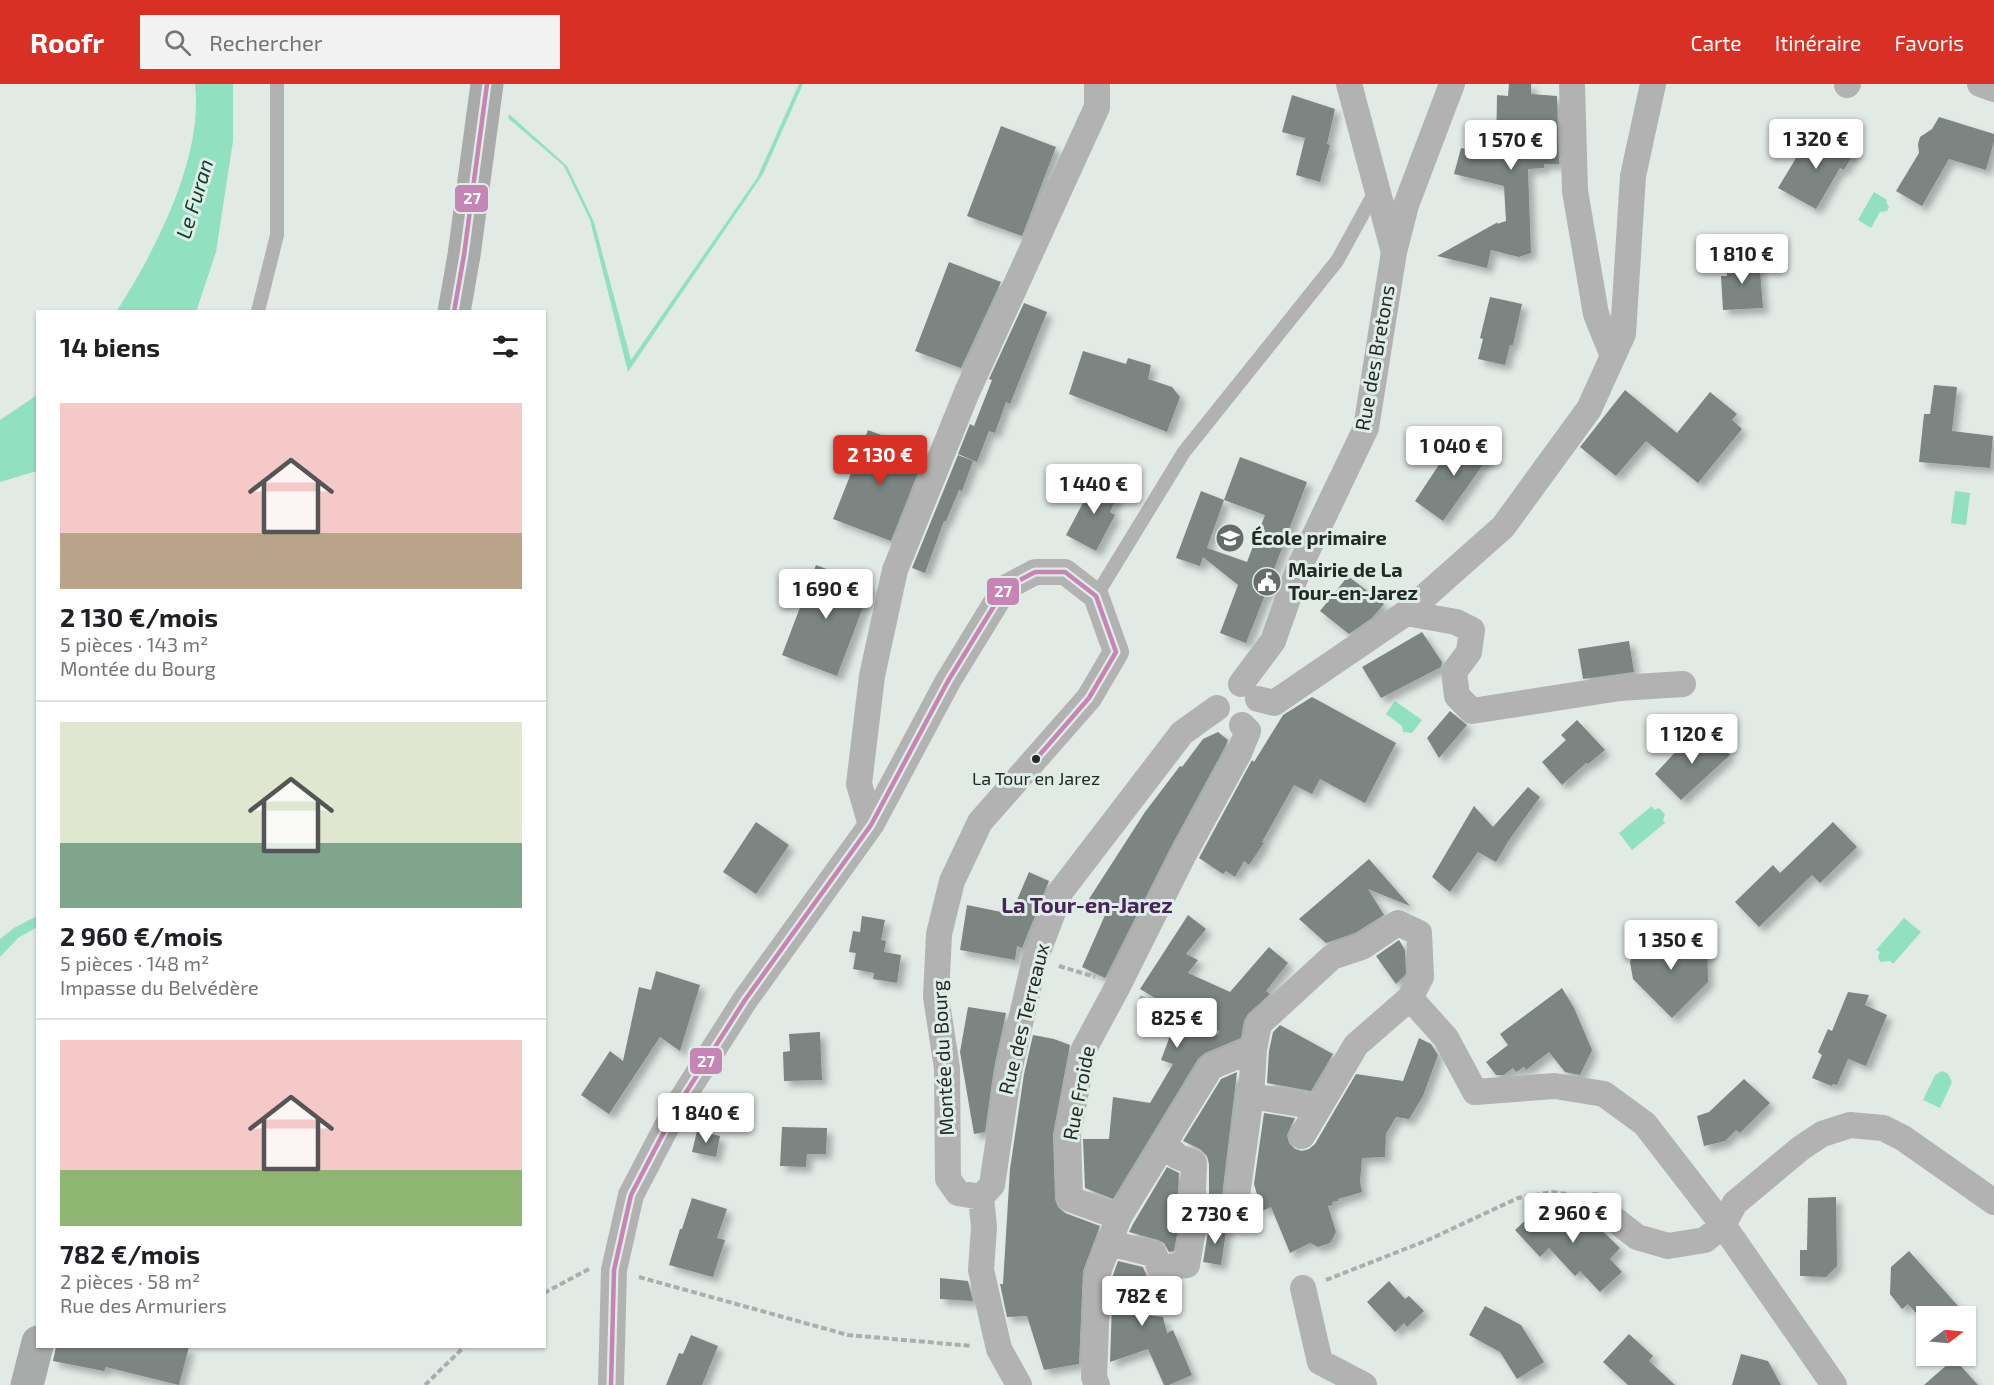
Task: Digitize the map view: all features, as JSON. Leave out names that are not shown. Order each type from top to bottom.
[{"type":"main road","points":[[454,310],[487,84]]},
{"type":"main road","points":[[27,1385],[36,1348]]},
{"type":"street","points":[[871,825],[859,784],[872,676],[895,570],[967,392],[1097,107],[1096,84]]},
{"type":"street","points":[[1349,84],[1394,252]]},
{"type":"street","name":"Rue des Bretons","points":[[1249,691],[1273,641],[1298,570],[1366,428],[1394,252],[1406,204],[1452,84]]},
{"type":"street","points":[[1572,84],[1575,191],[1596,314],[1613,356]]},
{"type":"street","points":[[1249,691],[1258,710],[1252,720],[1242,725],[1226,722],[1217,708],[1219,695],[1228,686],[1249,691],[1274,704],[1406,613],[1503,527],[1589,409],[1623,334],[1634,176],[1653,84]]},
{"type":"street","points":[[1980,84],[1994,89]]},
{"type":"street","points":[[611,1385],[614,1270],[631,1195],[678,1105],[745,1000],[871,825],[948,681],[1005,588],[1035,572],[1065,572],[1096,596]]},
{"type":"street","name":"Montée du Bourg","points":[[981,1197],[958,1193],[948,1179],[947,1068],[936,997],[939,934],[952,881],[980,822],[1089,698],[1116,652],[1096,596]]},
{"type":"street","points":[[1406,613],[1456,622],[1472,630],[1469,652],[1454,672],[1457,696],[1472,711],[1620,688],[1683,684]]},
{"type":"street","name":"Rue des Terreaux","points":[[981,1197],[992,1185],[1009,1071],[1035,959],[1061,891],[1182,733],[1217,708]]},
{"type":"street","name":"Rue Froide","points":[[1119,1217],[1070,1199],[1068,1134],[1084,1049],[1185,852],[1239,753],[1248,731],[1242,725]]},
{"type":"street","points":[[1197,1212],[1235,1210],[1251,1096],[1254,1048],[1259,1024],[1332,957],[1362,947],[1398,923],[1419,933],[1421,977],[1410,998],[1356,1045],[1302,1136]]},
{"type":"street","points":[[1410,998],[1446,1038],[1475,1092],[1555,1086],[1604,1094],[1646,1124],[1723,1225],[1834,1385]]},
{"type":"street","points":[[1097,1385],[1094,1377],[1098,1272],[1119,1217],[1211,1067],[1254,1048]]},
{"type":"street","points":[[1251,1096],[1318,1107]]},
{"type":"street","points":[[1596,1204],[1637,1237],[1668,1246],[1705,1240],[1723,1225],[1735,1203],[1801,1148],[1822,1134],[1850,1125],[1883,1128],[1903,1138],[1994,1202]]},
{"type":"street","points":[[1109,1243],[1154,1254],[1160,1268],[1187,1265],[1197,1212],[1193,1190],[1194,1163],[1177,1156],[1164,1143]]},
{"type":"street","points":[[981,1197],[984,1227],[981,1270],[999,1349],[1026,1384]]},
{"type":"street","points":[[1304,1288],[1320,1362],[1364,1385]]},
{"type":"lane","points":[[258,310],[277,235],[277,84]]},
{"type":"lane","points":[[1096,596],[1184,452],[1337,261],[1377,189]]},
{"type":"path","points":[[1035,959],[1085,973],[1118,986],[1172,1014],[1254,1048]]},
{"type":"path","points":[[1304,1288],[1428,1240],[1518,1198],[1552,1192],[1577,1195],[1596,1204]]},
{"type":"path","points":[[546,1292],[592,1267],[614,1270],[848,1335],[999,1349]]},
{"type":"path","points":[[425,1385],[463,1348]]},
{"type":"water","name":"Le Furan","points":[[195,84],[233,84],[233,141],[216,252],[197,310],[117,310],[161,233],[174,203],[192,142],[196,112]]},
{"type":"water","points":[[799,84],[803,84],[763,174],[628,372],[590,220],[564,166],[508,118],[509,114],[567,166],[594,222],[631,360],[757,178]]},
{"type":"water","points":[[1874,192],[1887,200],[1889,207],[1887,211],[1880,212],[1871,228],[1858,220]]},
{"type":"water","points":[[36,396],[36,471],[0,482],[0,420]]},
{"type":"water","points":[[1955,491],[1970,493],[1966,525],[1951,523]]},
{"type":"water","points":[[1395,701],[1422,720],[1412,733],[1403,732],[1402,726],[1386,714]]},
{"type":"water","points":[[1652,806],[1654,810],[1659,808],[1665,814],[1663,820],[1665,823],[1632,850],[1619,833]]},
{"type":"water","points":[[36,917],[36,928],[18,938],[0,957],[0,939],[14,928]]},
{"type":"water","points":[[1904,918],[1921,932],[1893,964],[1890,961],[1880,962],[1878,956],[1880,952],[1876,950]]},
{"type":"water","points":[[1942,1071],[1948,1074],[1952,1082],[1940,1108],[1923,1100],[1935,1075]]},
{"type":"building","points":[[1509,84],[1531,84],[1531,94],[1557,96],[1559,164],[1544,164],[1544,168],[1528,169],[1531,253],[1519,257],[1491,250],[1487,268],[1437,256],[1498,222],[1497,224],[1506,221],[1504,186],[1454,174],[1461,148],[1496,156],[1497,95],[1508,96]]},
{"type":"building","points":[[1292,95],[1335,109],[1327,144],[1330,145],[1320,182],[1296,175],[1305,138],[1282,132]]},
{"type":"building","points":[[1939,117],[1994,134],[1994,141],[1986,170],[1949,159],[1922,206],[1896,191],[1919,153],[1920,137],[1932,129]]},
{"type":"building","points":[[1001,126],[1056,147],[1022,236],[967,216]]},
{"type":"building","points":[[1811,133],[1832,145],[1836,139],[1855,151],[1844,170],[1840,168],[1816,209],[1778,188]]},
{"type":"building","points":[[1759,258],[1763,308],[1723,310],[1721,276],[1727,276],[1727,261]]},
{"type":"building","points":[[949,262],[1001,282],[961,368],[915,351]]},
{"type":"building","points":[[1490,297],[1522,304],[1513,345],[1510,345],[1505,365],[1478,359],[1483,339],[1480,338]]},
{"type":"building","points":[[1024,303],[1047,312],[1010,404],[1006,402],[995,433],[989,431],[977,462],[958,454],[970,424],[974,426],[992,380],[989,379]]},
{"type":"building","points":[[1083,351],[1126,364],[1128,358],[1151,365],[1148,379],[1172,387],[1180,397],[1167,432],[1069,394]]},
{"type":"building","points":[[1934,385],[1957,387],[1952,431],[1993,436],[1990,468],[1919,462],[1924,414],[1930,414]]},
{"type":"building","points":[[1625,390],[1677,433],[1710,392],[1737,414],[1732,420],[1742,429],[1698,483],[1646,441],[1616,476],[1580,447]]},
{"type":"building","points":[[868,430],[926,452],[891,541],[833,519]]},
{"type":"building","points":[[1472,432],[1495,448],[1443,521],[1415,501],[1446,454],[1453,459]]},
{"type":"building","points":[[958,455],[973,461],[962,491],[959,490],[946,521],[944,521],[925,573],[912,568]]},
{"type":"building","points":[[1240,457],[1307,482],[1273,572],[1275,573],[1267,595],[1265,595],[1246,643],[1220,633],[1238,585],[1203,557],[1200,566],[1176,558],[1201,491],[1224,500]],"holes":[[[1224,500],[1265,515],[1247,562],[1207,548]]]},
{"type":"building","points":[[1095,478],[1120,491],[1110,512],[1115,515],[1096,551],[1066,535]]},
{"type":"building","points":[[816,565],[871,586],[837,676],[782,655]]},
{"type":"building","points":[[1348,576],[1384,604],[1372,618],[1349,634],[1320,611]]},
{"type":"building","points":[[1422,632],[1442,662],[1441,667],[1381,698],[1362,667]]},
{"type":"building","points":[[1629,641],[1634,672],[1583,679],[1578,649]]},
{"type":"building","points":[[1312,697],[1396,743],[1365,803],[1320,779],[1312,794],[1294,785],[1262,842],[1264,843],[1249,865],[1244,861],[1235,877],[1226,871],[1223,874],[1199,858],[1252,760],[1254,762],[1283,715]]},
{"type":"building","points":[[1450,711],[1467,725],[1439,758],[1427,738]]},
{"type":"building","points":[[1577,720],[1605,750],[1588,764],[1586,763],[1562,785],[1542,762],[1566,740],[1561,735]]},
{"type":"building","points":[[1705,731],[1730,755],[1681,800],[1655,774],[1682,745],[1690,746]]},
{"type":"building","points":[[1218,732],[1228,740],[1225,747],[1172,845],[1105,978],[1082,967],[1106,913],[1087,902],[1145,812],[1180,766],[1182,767],[1203,739]]},
{"type":"building","points":[[1528,787],[1540,797],[1496,862],[1478,852],[1450,892],[1432,877],[1474,806],[1493,827]]},
{"type":"building","points":[[756,822],[789,845],[756,894],[723,872]]},
{"type":"building","points":[[1833,822],[1857,847],[1820,883],[1812,875],[1759,927],[1735,902],[1773,865],[1780,873]]},
{"type":"building","points":[[1369,859],[1410,906],[1368,889],[1384,915],[1355,933],[1326,943],[1299,919]]},
{"type":"building","points":[[1029,872],[1049,881],[1022,948],[1017,946],[1015,960],[960,950],[967,905],[1011,914]]},
{"type":"building","points":[[1188,915],[1206,929],[1186,954],[1198,960],[1188,973],[1230,992],[1269,947],[1288,963],[1266,991],[1270,994],[1248,1014],[1244,1021],[1241,1038],[1205,1053],[1198,1059],[1113,1199],[1085,1188],[1083,1139],[1109,1139],[1113,1097],[1150,1103],[1173,1064],[1161,1060],[1179,1012],[1140,989]]},
{"type":"building","points":[[862,916],[885,920],[881,940],[886,941],[884,952],[901,955],[897,983],[873,979],[874,973],[853,969],[856,953],[849,952],[853,931],[860,932]]},
{"type":"building","points":[[1707,938],[1708,982],[1672,1018],[1633,979],[1630,962],[1633,955],[1638,947],[1652,939]]},
{"type":"building","points":[[1399,940],[1405,950],[1406,974],[1396,984],[1376,956]]},
{"type":"building","points":[[656,971],[700,985],[680,1051],[660,1037],[609,1114],[581,1095],[610,1051],[623,1061],[639,987],[651,990]]},
{"type":"building","points":[[1562,988],[1574,1008],[1592,1050],[1580,1075],[1565,1072],[1549,1052],[1526,1070],[1524,1067],[1516,1072],[1513,1068],[1504,1075],[1496,1075],[1486,1062],[1508,1045],[1500,1034]]},
{"type":"building","points":[[1848,992],[1869,995],[1865,1005],[1887,1015],[1866,1066],[1848,1059],[1837,1085],[1832,1086],[1812,1078],[1822,1055],[1818,1052],[1828,1029],[1832,1031]]},
{"type":"building","points":[[968,1007],[1006,1013],[994,1068],[985,1132],[974,1134],[960,1052]]},
{"type":"building","points":[[1280,1025],[1333,1054],[1311,1091],[1267,1083],[1273,1032]]},
{"type":"building","points":[[820,1032],[822,1080],[784,1081],[783,1052],[790,1051],[789,1034]]},
{"type":"building","points":[[1033,1035],[1070,1045],[1053,1134],[1055,1199],[1058,1207],[1065,1213],[1100,1226],[1083,1271],[1079,1364],[1044,1370],[1027,1316],[1007,1317],[1000,1284],[1003,1284],[1010,1169],[1024,1074]]},
{"type":"building","points":[[1419,1038],[1431,1044],[1438,1055],[1423,1096],[1409,1119],[1396,1117],[1386,1134],[1385,1157],[1362,1158],[1360,1182],[1362,1192],[1338,1199],[1332,1202],[1333,1205],[1328,1206],[1336,1232],[1330,1243],[1318,1247],[1310,1243],[1290,1253],[1271,1207],[1262,1211],[1254,1184],[1264,1113],[1295,1118],[1287,1135],[1289,1143],[1295,1149],[1302,1151],[1309,1149],[1315,1144],[1356,1074],[1403,1081]]},
{"type":"building","points":[[1237,1072],[1222,1196],[1209,1196],[1207,1156],[1200,1149],[1183,1141],[1221,1079]]},
{"type":"building","points":[[1744,1079],[1770,1103],[1740,1133],[1736,1130],[1725,1141],[1704,1146],[1697,1116],[1709,1112]]},
{"type":"building","points":[[782,1127],[827,1128],[826,1154],[807,1154],[806,1167],[780,1166]]},
{"type":"building","points":[[697,1131],[720,1136],[716,1157],[692,1152]]},
{"type":"building","points":[[1167,1167],[1179,1173],[1178,1192],[1181,1212],[1174,1251],[1169,1252],[1164,1243],[1158,1240],[1129,1232]]},
{"type":"building","points":[[1836,1197],[1837,1266],[1826,1277],[1800,1276],[1800,1250],[1807,1250],[1808,1198]]},
{"type":"building","points":[[692,1198],[727,1209],[717,1238],[725,1240],[713,1277],[669,1265]]},
{"type":"building","points":[[1562,1202],[1583,1225],[1590,1219],[1620,1248],[1610,1259],[1622,1272],[1600,1292],[1580,1271],[1575,1276],[1549,1248],[1540,1257],[1515,1230],[1536,1210],[1545,1219]]},
{"type":"building","points":[[1227,1225],[1221,1265],[1203,1262],[1209,1226]]},
{"type":"building","points":[[1909,1251],[1958,1306],[1916,1306],[1916,1313],[1908,1304],[1902,1309],[1890,1294],[1891,1267]]},
{"type":"building","points":[[1118,1261],[1143,1267],[1146,1274],[1139,1314],[1163,1317],[1167,1333],[1173,1330],[1192,1375],[1164,1385],[1148,1349],[1110,1362],[1113,1275]]},
{"type":"building","points":[[940,1278],[968,1281],[973,1301],[940,1299]]},
{"type":"building","points":[[1389,1281],[1405,1299],[1409,1296],[1424,1311],[1407,1327],[1404,1323],[1395,1332],[1367,1302]]},
{"type":"building","points":[[1485,1306],[1521,1325],[1544,1362],[1517,1379],[1500,1352],[1469,1335]]},
{"type":"building","points":[[1629,1334],[1653,1356],[1649,1361],[1675,1385],[1628,1385],[1603,1362]]},
{"type":"building","points":[[691,1335],[718,1346],[702,1385],[666,1385],[679,1353],[683,1354]]},
{"type":"building","points":[[56,1348],[189,1348],[179,1385],[106,1367],[104,1371],[53,1361]]},
{"type":"building","points":[[1741,1354],[1768,1361],[1781,1385],[1732,1385]]},
{"type":"building","points":[[1946,1366],[1961,1366],[1978,1385],[1924,1385]]},
{"type":"transit line","name":"27","points":[[454,310],[487,84]]},
{"type":"transit line","name":"27","points":[[611,1385],[614,1270],[631,1195],[678,1105],[745,1000],[871,825],[948,681],[1005,588],[1035,572],[1065,572],[1096,596],[1116,652],[1089,698],[1036,759]]},
{"type":"place","name":"École primaire","points":[[1230,538]]},
{"type":"place","name":"Mairie de La Tour-en-Jarez","points":[[1267,582]]},
{"type":"place","name":"La Tour en Jarez","points":[[1036,759]]},
{"type":"district","name":"La Tour-en-Jarez","points":[[1087,905]]}]
